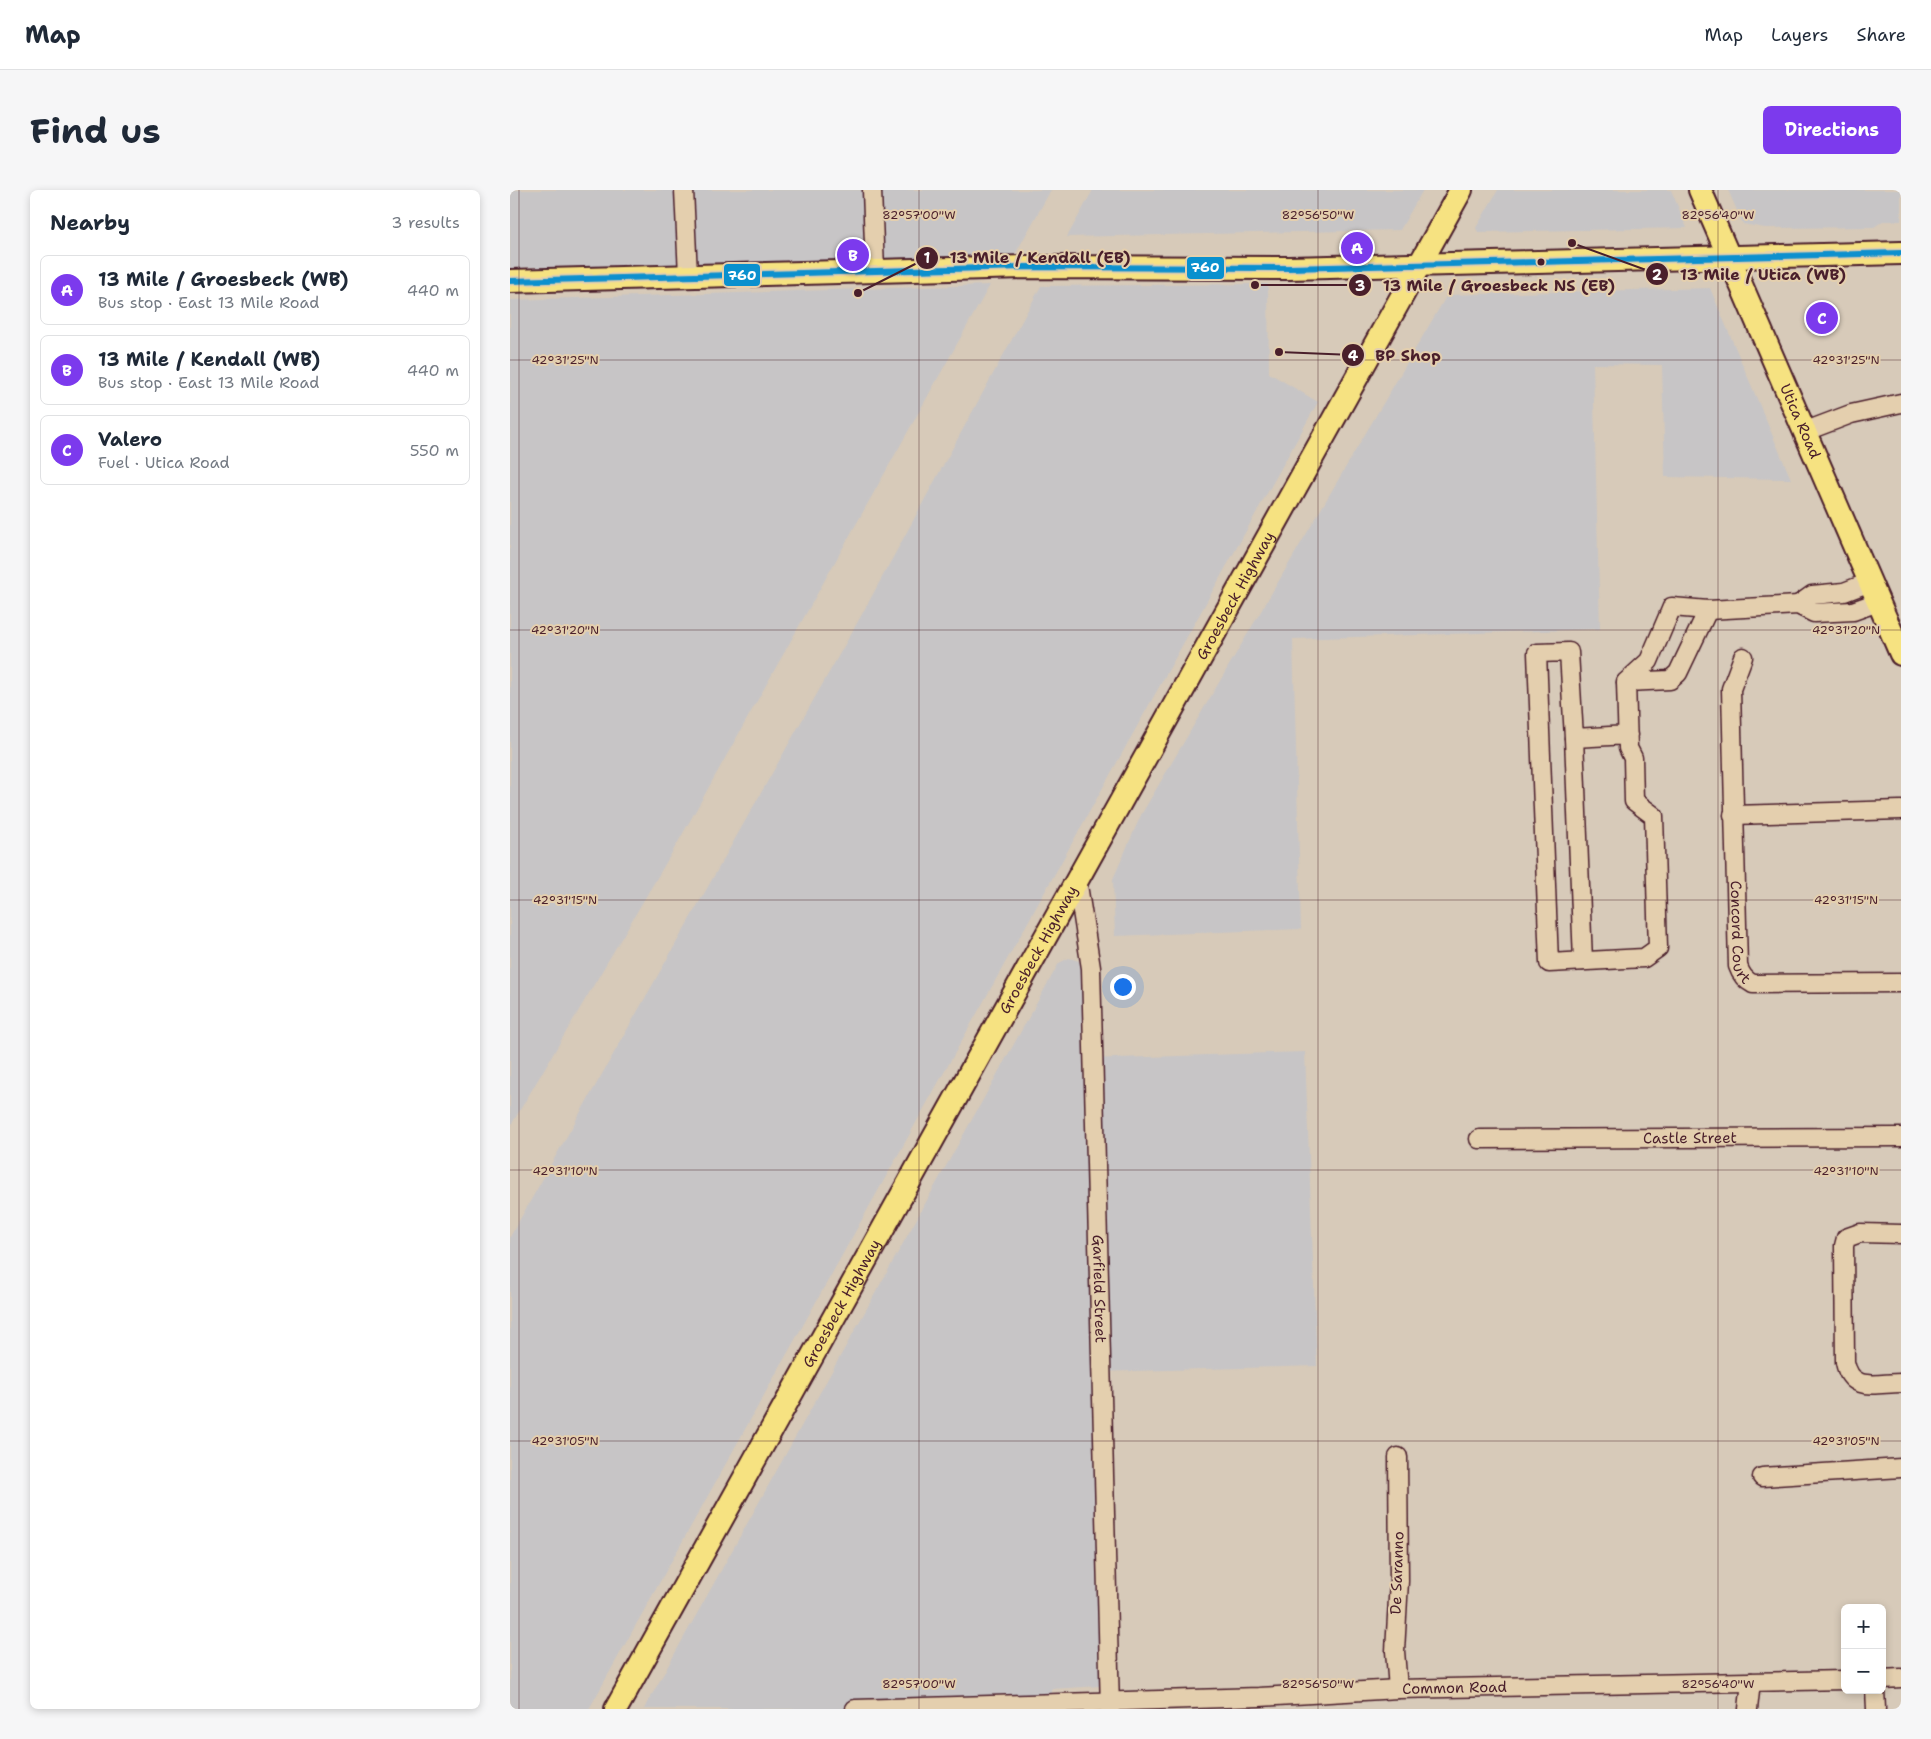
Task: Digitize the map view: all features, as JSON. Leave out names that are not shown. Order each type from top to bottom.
[{"type":"main road","name":"Groesbeck Highway","points":[[616,1709],[1461,190]]},
{"type":"main road","name":"Utica Road","points":[[1700,190],[1874,592],[1900,647]]},
{"type":"main road","points":[[510,281],[1026,267],[1290,268],[1901,253]]},
{"type":"street","points":[[684,190],[688,275]]},
{"type":"street","points":[[872,190],[875,271]]},
{"type":"street","points":[[1806,432],[1851,414],[1901,403]]},
{"type":"street","points":[[1626,682],[1649,662],[1672,607],[1708,610],[1798,605],[1814,613],[1853,611],[1874,592]]},
{"type":"street","points":[[1626,682],[1670,680],[1678,673],[1708,610]]},
{"type":"street","points":[[1583,961],[1569,652],[1537,654],[1549,963],[1644,958],[1658,948],[1654,816],[1634,801],[1633,758],[1628,748],[1626,682]]},
{"type":"street","name":"Concord Court","points":[[1743,657],[1731,690],[1738,966],[1746,981],[1762,984],[1901,983]]},
{"type":"street","points":[[1574,738],[1628,735]]},
{"type":"street","points":[[1733,815],[1901,810]]},
{"type":"street","name":"Garfield Street","points":[[1078,879],[1091,968],[1110,1705]]},
{"type":"street","name":"Castle Street","points":[[1479,1139],[1901,1137]]},
{"type":"street","points":[[1901,1234],[1860,1233],[1846,1238],[1844,1246],[1845,1362],[1848,1375],[1854,1382],[1863,1384],[1901,1383]]},
{"type":"street","name":"De Saranno","points":[[1398,1457],[1399,1581],[1395,1651],[1398,1689]]},
{"type":"street","points":[[1762,1477],[1901,1468]]},
{"type":"street","points":[[1886,1679],[1901,1678]]},
{"type":"street","name":"Common Road","points":[[855,1709],[1259,1703],[1398,1689],[1841,1680]]},
{"type":"street","points":[[1748,1709],[1751,1682]]},
{"type":"street","points":[[1875,1694],[1876,1709]]},
{"type":"shaded area","points":[[510,190],[1051,190],[1014,256],[510,268]]},
{"type":"shaded area","points":[[1093,190],[1423,190],[1400,230],[1067,237]]},
{"type":"shaded area","points":[[1498,190],[1671,190],[1687,228],[1478,232],[1476,228]]},
{"type":"shaded area","points":[[1728,190],[1901,190],[1901,221],[1883,221],[1874,227],[1765,228],[1743,224]]},
{"type":"shaded area","points":[[1268,284],[1269,373],[1318,402],[589,1709],[510,1709],[510,1237],[861,616],[1041,286]]},
{"type":"shaded area","points":[[990,285],[677,844],[510,1127],[510,300]]},
{"type":"shaded area","points":[[1710,288],[1791,479],[1665,477],[1662,365],[1593,364],[1600,629],[1293,639],[1301,929],[1115,936],[1113,879],[1141,815],[1447,295]]},
{"type":"shaded area","points":[[1069,958],[1079,961],[1081,966],[1087,1059],[1305,1052],[1317,1366],[1096,1372],[1104,1681],[1100,1686],[1051,1689],[1051,1709],[644,1709],[1059,963]]},
{"type":"transit line","name":"760","points":[[510,281],[1026,267],[1289,268],[1901,253]]},
{"type":"place","name":"13 Mile / Utica (WB)","points":[[1572,243]]},
{"type":"place","name":"13 Mile / Groesbeck (WB)","points":[[1357,248]]},
{"type":"place","name":"13 Mile / Kendall (WB)","points":[[853,255]]},
{"type":"place","name":"13 Mile / Groesbeck NS (EB)","points":[[1255,285]]},
{"type":"place","name":"13 Mile / Kendall (EB)","points":[[858,293]]},
{"type":"place","name":"Valero","points":[[1822,318]]},
{"type":"place","name":"BP Shop","points":[[1279,352]]}]
